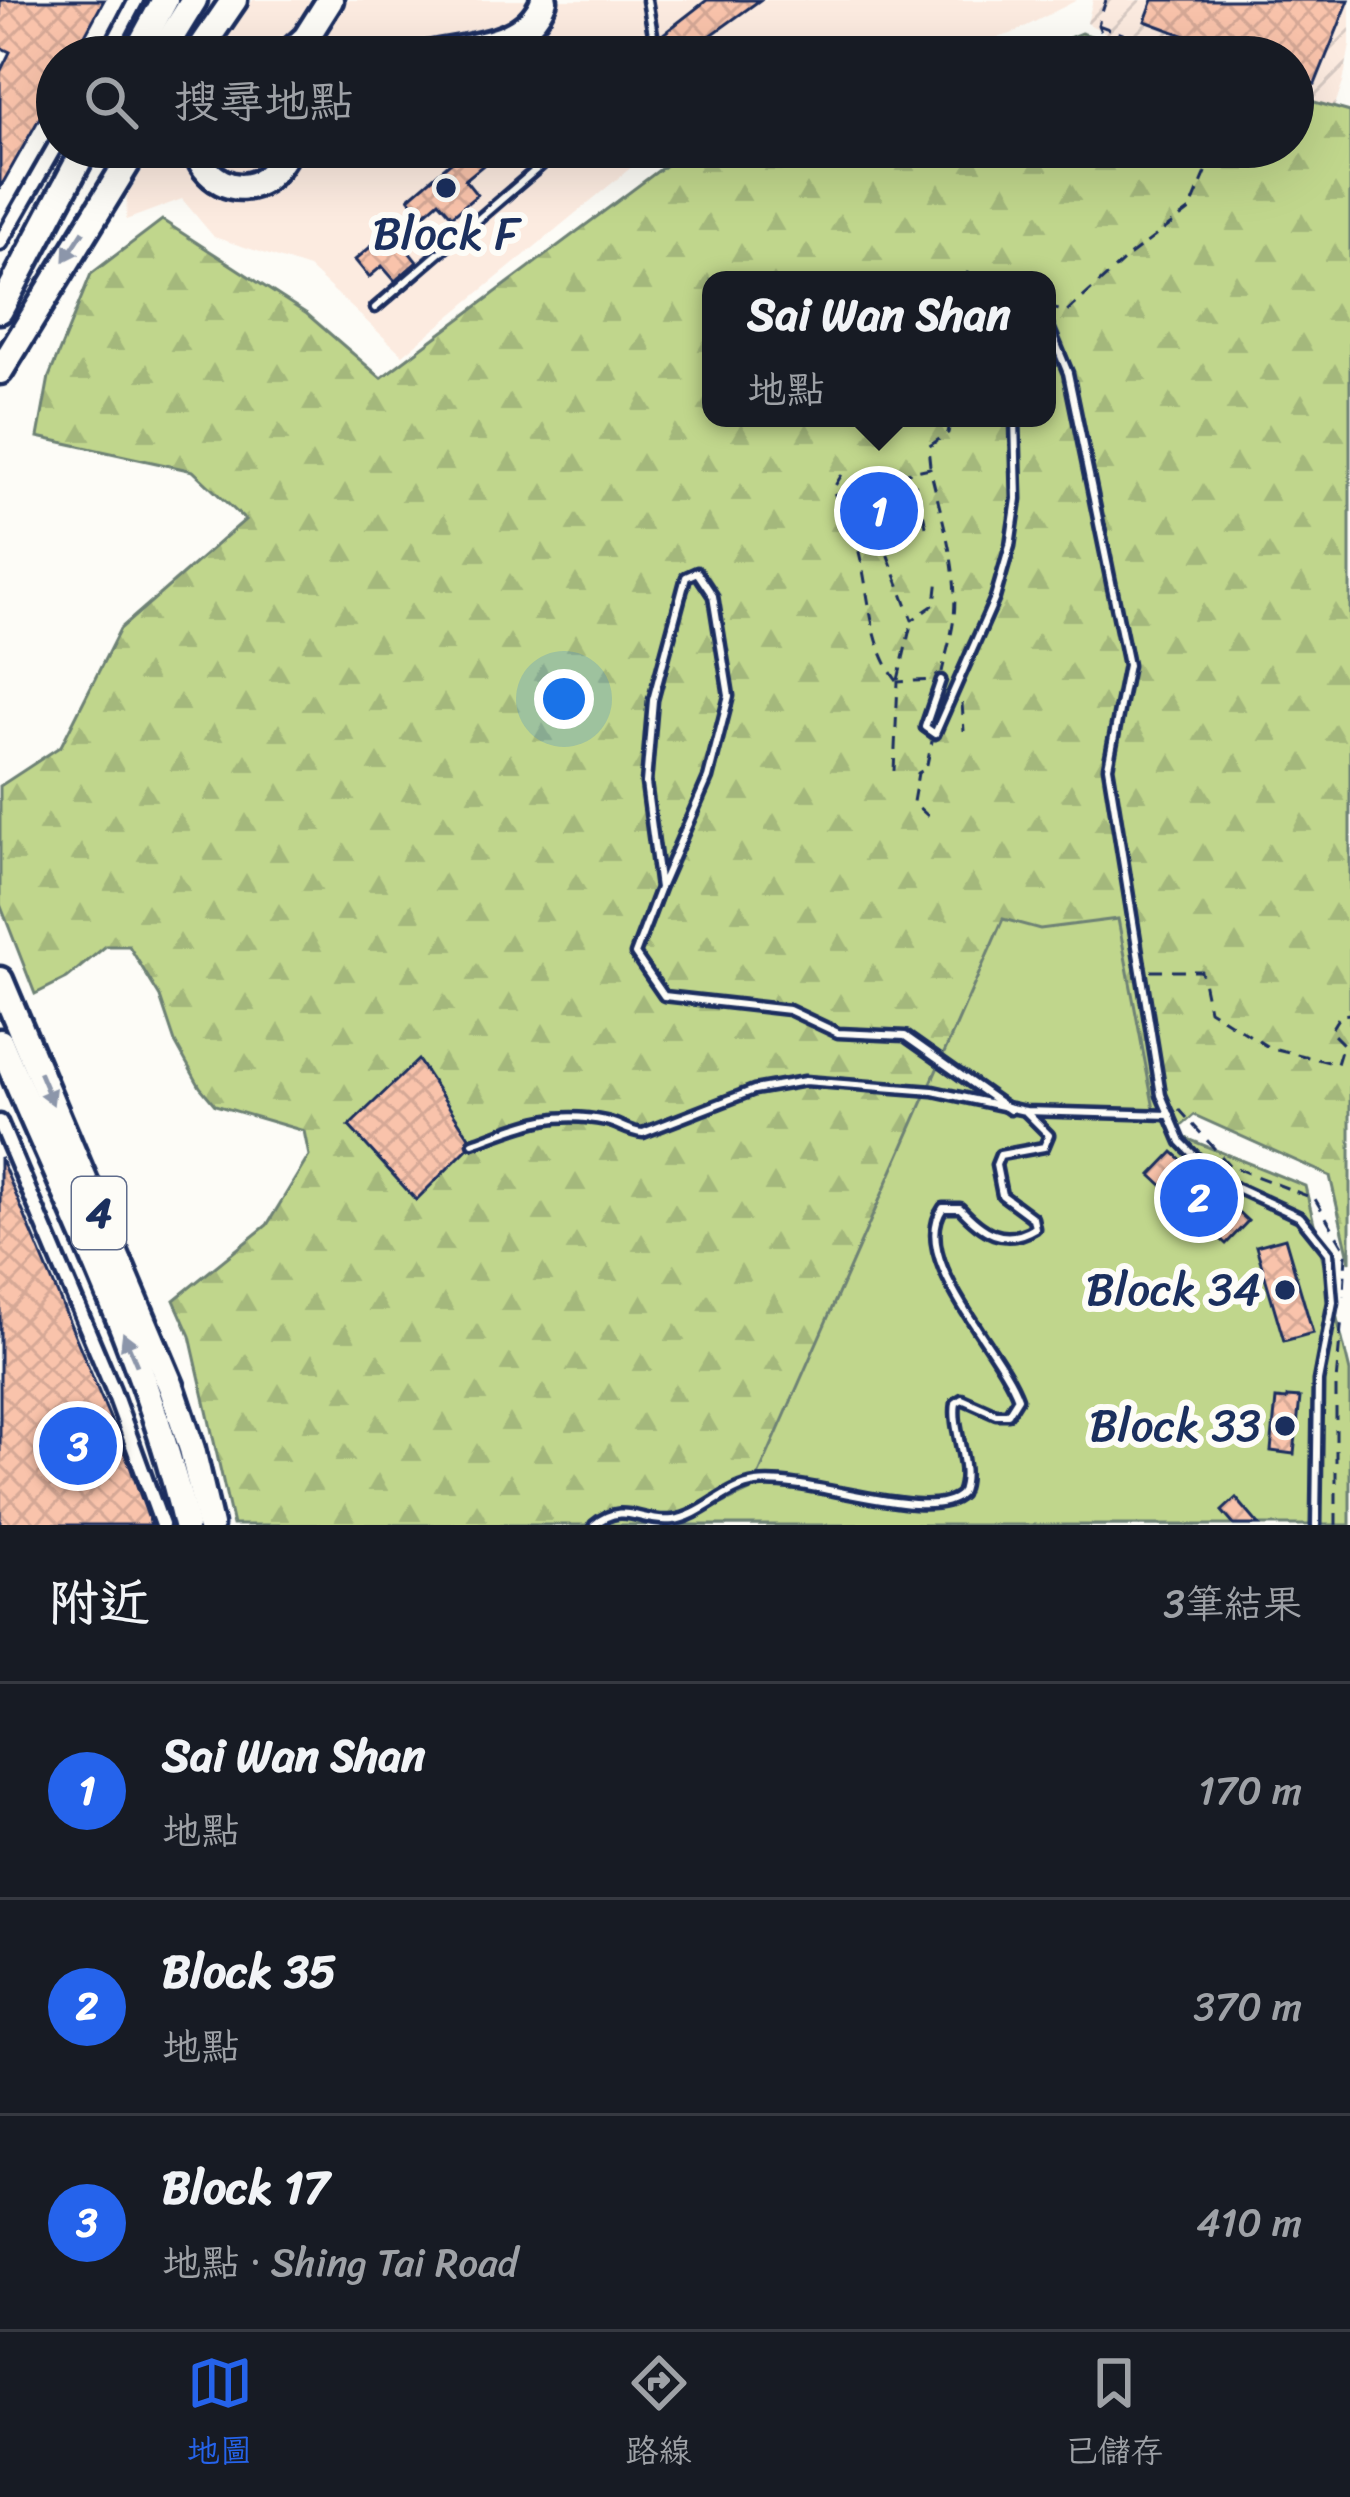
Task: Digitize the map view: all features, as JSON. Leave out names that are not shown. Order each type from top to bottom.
[{"type":"highway","points":[[145,36],[165,0]]},
{"type":"highway","points":[[171,36],[194,0]]},
{"type":"highway","points":[[208,36],[231,0]]},
{"type":"highway","points":[[306,36],[330,0]]},
{"type":"highway","points":[[506,36],[533,21],[544,0]]},
{"type":"highway","points":[[0,310],[75,168]]},
{"type":"highway","points":[[21,270],[88,168]]},
{"type":"highway","points":[[0,371],[124,168]]},
{"type":"highway","points":[[204,168],[219,182],[237,187],[266,178],[274,168]]},
{"type":"highway","name":"4","points":[[0,980],[153,1342],[181,1454],[186,1525]]},
{"type":"highway","name":"4","points":[[0,1042],[149,1394],[181,1454],[210,1525]]},
{"type":"street","points":[[117,36],[136,0]]},
{"type":"street","points":[[0,243],[43,168]]},
{"type":"street","points":[[0,1122],[113,1390],[162,1525]]},
{"type":"lane","points":[[647,0],[653,36]]},
{"type":"lane","points":[[375,308],[538,168]]},
{"type":"lane","points":[[1056,344],[1068,373],[1128,665],[1108,767],[1162,1095],[1181,1142],[1217,1179],[1300,1217],[1329,1253],[1333,1302],[1318,1381],[1316,1525]]},
{"type":"lane","points":[[941,680],[925,727],[935,734],[995,598],[1010,546],[1017,499],[1016,427]]},
{"type":"lane","points":[[661,888],[646,783],[653,700],[686,577],[697,572],[713,596],[730,696],[708,778],[635,954],[664,996],[789,1010],[838,1033],[905,1036],[1010,1110]]},
{"type":"lane","points":[[473,1143],[549,1116],[610,1122],[643,1133],[754,1090],[805,1082],[933,1091],[1025,1112],[1171,1115]]},
{"type":"lane","points":[[936,1519],[962,1492],[956,1402],[962,1399],[996,1414],[1008,1414],[1018,1398],[1005,1366],[951,1287],[935,1235],[938,1214],[944,1208],[960,1208],[979,1228],[1010,1238],[1035,1228],[1034,1218],[1002,1195],[996,1166],[1000,1155],[1043,1147],[1049,1135],[1025,1112]]},
{"type":"lane","points":[[594,1525],[619,1512],[674,1520],[728,1491],[758,1482],[794,1486],[855,1506]]},
{"type":"path","points":[[1103,36],[1098,25],[1106,0]]},
{"type":"path","points":[[1098,25],[1128,36]]},
{"type":"path","points":[[1056,309],[1067,312],[1113,269],[1190,210],[1208,168]]},
{"type":"path","points":[[898,682],[941,680],[954,621],[952,557],[928,447],[949,427]]},
{"type":"path","points":[[861,489],[930,468]]},
{"type":"path","points":[[894,771],[898,682],[913,620],[884,545],[867,531],[861,489],[841,476],[833,489],[839,511],[858,545],[884,664],[898,682]]},
{"type":"path","points":[[902,539],[892,490],[917,485],[926,526]]},
{"type":"path","points":[[884,545],[911,532],[908,511],[922,508]]},
{"type":"path","points":[[913,620],[934,604],[938,578]]},
{"type":"path","points":[[928,816],[913,802],[918,773],[926,769],[935,734]]},
{"type":"path","points":[[1141,971],[1201,971],[1209,1010],[1268,1047],[1337,1064],[1343,1044],[1330,1031],[1340,1015],[1350,1014]]},
{"type":"path","points":[[1162,1095],[1173,1094],[1179,1108],[1230,1166],[1315,1199],[1346,1251],[1336,1382],[1336,1525]]},
{"type":"shaded area","points":[[253,0],[1077,0],[1003,36],[228,36]]},
{"type":"shaded area","points":[[1093,0],[1350,0],[1350,45],[1343,83],[1332,113],[1314,117],[1314,36],[1110,36],[1087,23]]},
{"type":"shaded area","points":[[144,168],[630,168],[403,355],[309,268],[214,237],[182,199],[126,220],[127,195]]},
{"type":"green space","points":[[1314,102],[1350,112],[1350,1262],[1330,1176],[1194,1115],[1132,1170],[1195,1525],[233,1525],[190,1336],[174,1300],[267,1225],[309,1156],[304,1131],[215,1105],[175,1042],[160,997],[129,946],[106,946],[67,978],[35,994],[0,904],[0,786],[61,746],[120,629],[245,520],[193,471],[38,437],[49,377],[91,274],[162,220],[307,314],[381,378],[662,168],[1314,168]]},
{"type":"green space","points":[[1003,919],[1040,929],[1118,919],[1154,1109],[1178,1135],[1305,1186],[1350,1372],[1350,1525],[677,1525],[752,1490]]},
{"type":"building","points":[[0,0],[104,0],[84,36],[36,36],[36,124],[0,188],[0,72],[10,52],[0,47]]},
{"type":"building","points":[[707,0],[760,0],[710,36],[662,35]]},
{"type":"building","points":[[1153,0],[1349,0],[1315,84],[1314,36],[1185,36],[1145,21]]},
{"type":"building","name":"Block F","points":[[444,168],[480,168],[465,180],[477,195],[452,216],[439,201],[423,215],[409,198]]},
{"type":"building","points":[[402,220],[417,237],[405,247],[417,262],[395,281],[382,266],[369,277],[355,260]]},
{"type":"building","points":[[887,487],[897,531],[876,536],[866,491]]},
{"type":"building","points":[[418,1060],[469,1137],[468,1148],[416,1200],[349,1126]]},
{"type":"building","points":[[1173,1152],[1248,1221],[1226,1244],[1151,1175]]},
{"type":"building","points":[[0,1157],[130,1466],[151,1525],[0,1525]]},
{"type":"building","name":"Block 34","points":[[1285,1238],[1313,1333],[1284,1341],[1256,1246]]},
{"type":"building","name":"Block 33","points":[[1300,1398],[1294,1454],[1271,1451],[1276,1399]]},
{"type":"building","points":[[1236,1498],[1259,1525],[1234,1525],[1222,1511]]},
{"type":"place","name":"Block F","points":[[446,188]]},
{"type":"place","name":"Sai Wan Shan","points":[[879,511]]},
{"type":"place","name":"Block 35","points":[[1199,1198]]},
{"type":"place","name":"Block 34","points":[[1285,1290]]},
{"type":"place","name":"Block 33","points":[[1285,1426]]},
{"type":"place","name":"Block 17","points":[[78,1446]]}]
